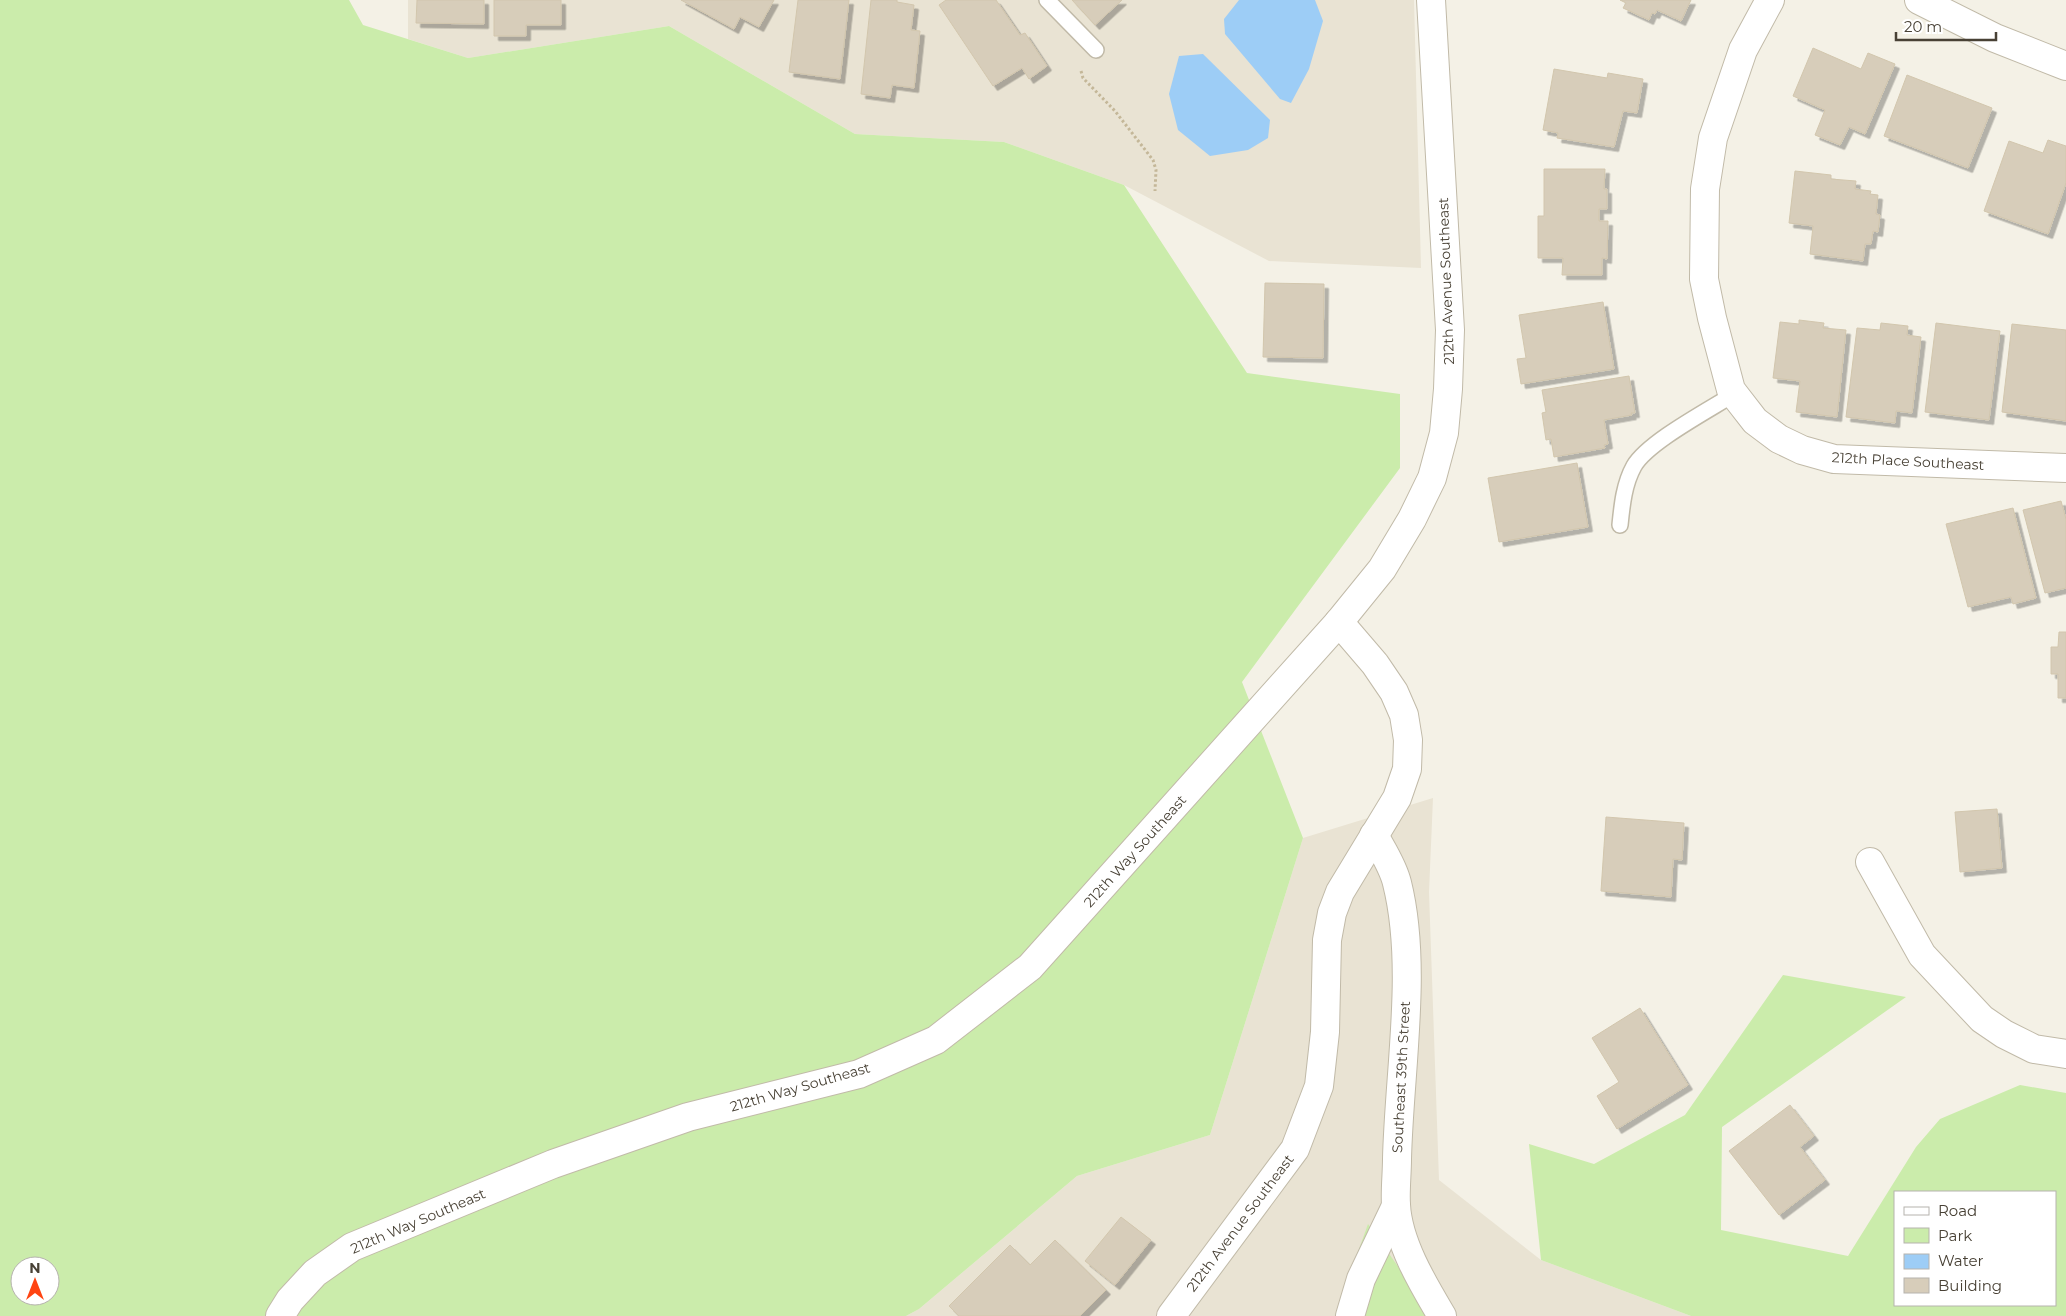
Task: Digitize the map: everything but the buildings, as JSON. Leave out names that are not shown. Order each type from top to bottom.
[{"type":"street","name":"212th Avenue Southeast","points":[[1171,1316],[1295,1149],[1319,1086],[1325,1032],[1327,940],[1332,913],[1340,892],[1397,798],[1407,770],[1408,740],[1404,715],[1394,692],[1375,664],[1339,622],[1382,569],[1412,519],[1432,478],[1444,433],[1450,330],[1431,0]]},
{"type":"street","name":"212th Place Southeast","points":[[1770,0],[1743,50],[1712,138],[1705,189],[1704,279],[1731,390],[1755,421],[1779,439],[1802,450],[1834,459],[2066,468]]},
{"type":"street","points":[[1919,0],[1995,38],[2066,66]]},
{"type":"street","name":"212th Way Southeast","points":[[280,1316],[290,1300],[315,1272],[352,1248],[553,1164],[688,1117],[859,1074],[936,1040],[1030,967],[1339,622]]},
{"type":"street","name":"Southeast 39th Street","points":[[1374,834],[1397,880],[1405,934],[1407,982],[1398,1129],[1396,1206],[1406,1246],[1421,1280],[1442,1316]]},
{"type":"street","points":[[1870,862],[1922,955],[1982,1019],[2004,1034],[2034,1049],[2066,1054]]},
{"type":"street","points":[[1350,1316],[1361,1279],[1396,1206]]},
{"type":"lane","points":[[1047,0],[1094,48]]},
{"type":"lane","points":[[1620,526],[1624,493],[1635,465],[1655,444],[1734,394]]},
{"type":"path","points":[[1094,48],[1081,69],[1082,78],[1115,111],[1152,160],[1156,170],[1155,192]]},
{"type":"shaded area","points":[[408,0],[1414,0],[1421,268],[1269,261],[1124,185],[1004,142],[855,134],[669,26],[468,58],[408,39]]},
{"type":"shaded area","points":[[1433,798],[1429,892],[1439,1180],[1541,1260],[1691,1316],[906,1316],[919,1309],[1077,1176],[1210,1135],[1303,838]]},
{"type":"green space","points":[[0,0],[349,0],[363,25],[468,58],[669,26],[855,134],[1004,142],[1124,185],[1247,373],[1400,394],[1400,468],[1242,682],[1303,838],[1210,1135],[1077,1176],[919,1309],[906,1316],[0,1316]]},
{"type":"green space","points":[[1783,975],[1906,997],[1722,1127],[1721,1230],[1848,1256],[1916,1147],[1940,1119],[2020,1085],[2066,1093],[2066,1316],[1691,1316],[1541,1260],[1529,1144],[1594,1164],[1685,1115]]},
{"type":"green space","points":[[1368,1224],[1433,1316],[1335,1316]]},
{"type":"water","points":[[1239,0],[1315,0],[1323,21],[1309,69],[1291,103],[1280,99],[1225,34],[1224,19]]},
{"type":"water","points":[[1203,54],[1270,120],[1268,138],[1248,150],[1210,156],[1178,130],[1169,94],[1179,56]]}]
